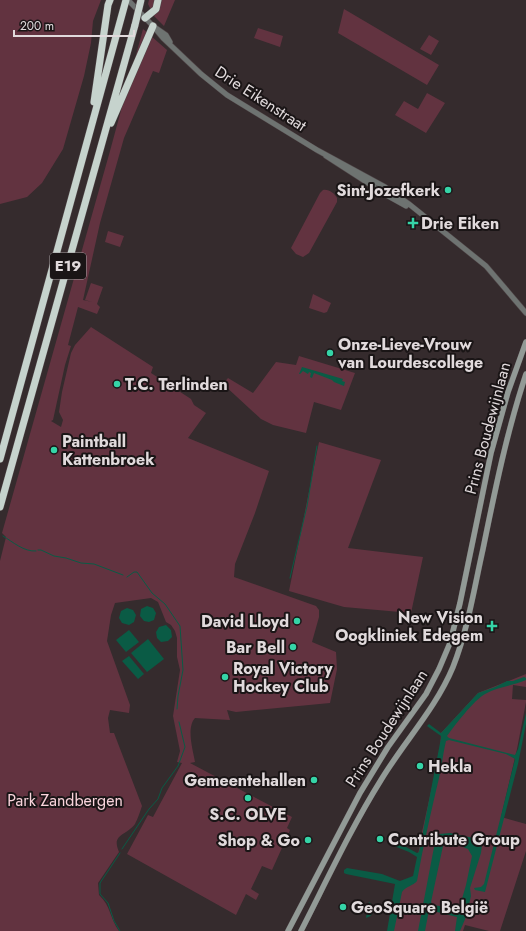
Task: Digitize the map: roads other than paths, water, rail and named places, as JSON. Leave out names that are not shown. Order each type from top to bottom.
[{"type":"highway","points":[[89,133],[110,0]]},
{"type":"highway","name":"E19","points":[[0,459],[122,12],[127,0]]},
{"type":"highway","name":"E19","points":[[0,507],[103,142],[141,0]]},
{"type":"highway","points":[[145,18],[156,9],[158,0]]},
{"type":"highway","points":[[103,142],[153,26]]},
{"type":"main road","name":"Prins Boudewijnlaan","points":[[288,931],[360,793],[388,748],[426,694],[450,643],[483,486],[501,413],[526,342]]},
{"type":"main road","name":"Prins Boudewijnlaan","points":[[301,931],[363,810],[391,764],[439,696],[453,667],[471,607],[496,480],[526,374]]},
{"type":"main road","points":[[501,413],[513,416]]},
{"type":"street","name":"Drie Eikenstraat","points":[[127,0],[153,26],[166,35],[176,49],[212,84],[227,95],[317,150],[388,196],[413,208],[486,266],[526,313]]},
{"type":"street","points":[[520,306],[526,306]]},
{"type":"waterway","points":[[290,578],[307,506],[317,446]]},
{"type":"waterway","points":[[3,536],[27,550],[36,551]]},
{"type":"waterway","points":[[38,550],[81,563],[94,564],[123,575]]},
{"type":"waterway","points":[[127,577],[134,572],[137,572],[152,593],[165,604],[180,626],[183,670],[177,709]]},
{"type":"waterway","points":[[122,849],[149,809],[158,799],[162,788],[178,766],[185,747],[179,722]]},
{"type":"waterway","points":[[120,853],[100,883],[100,894],[108,903],[114,921],[120,931]]},
{"type":"place","name":"Sint-Jozefkerk","points":[[448,190]]},
{"type":"place","name":"Drie Eiken","points":[[413,223]]},
{"type":"place","name":"Onze-Lieve-Vrouw van Lourdescollege","points":[[330,353]]},
{"type":"place","name":"T.C. Terlinden","points":[[117,384]]},
{"type":"place","name":"Paintball Kattenbroek","points":[[54,450]]},
{"type":"place","name":"David Lloyd","points":[[297,621]]},
{"type":"place","name":"New Vision Oogkliniek Edegem","points":[[492,626]]},
{"type":"place","name":"Bar Bell","points":[[293,647]]},
{"type":"place","name":"Royal Victory Hockey Club","points":[[225,677]]},
{"type":"place","name":"Hekla","points":[[420,766]]},
{"type":"place","name":"Gemeentehallen","points":[[314,780]]},
{"type":"place","name":"S.C. OLVE","points":[[248,798]]},
{"type":"place","name":"Contribute Group","points":[[380,839]]},
{"type":"place","name":"Shop & Go","points":[[308,840]]},
{"type":"place","name":"GeoSquare België","points":[[343,907]]},
{"type":"park label","name":"Park Zandbergen","points":[[65,800]]}]
